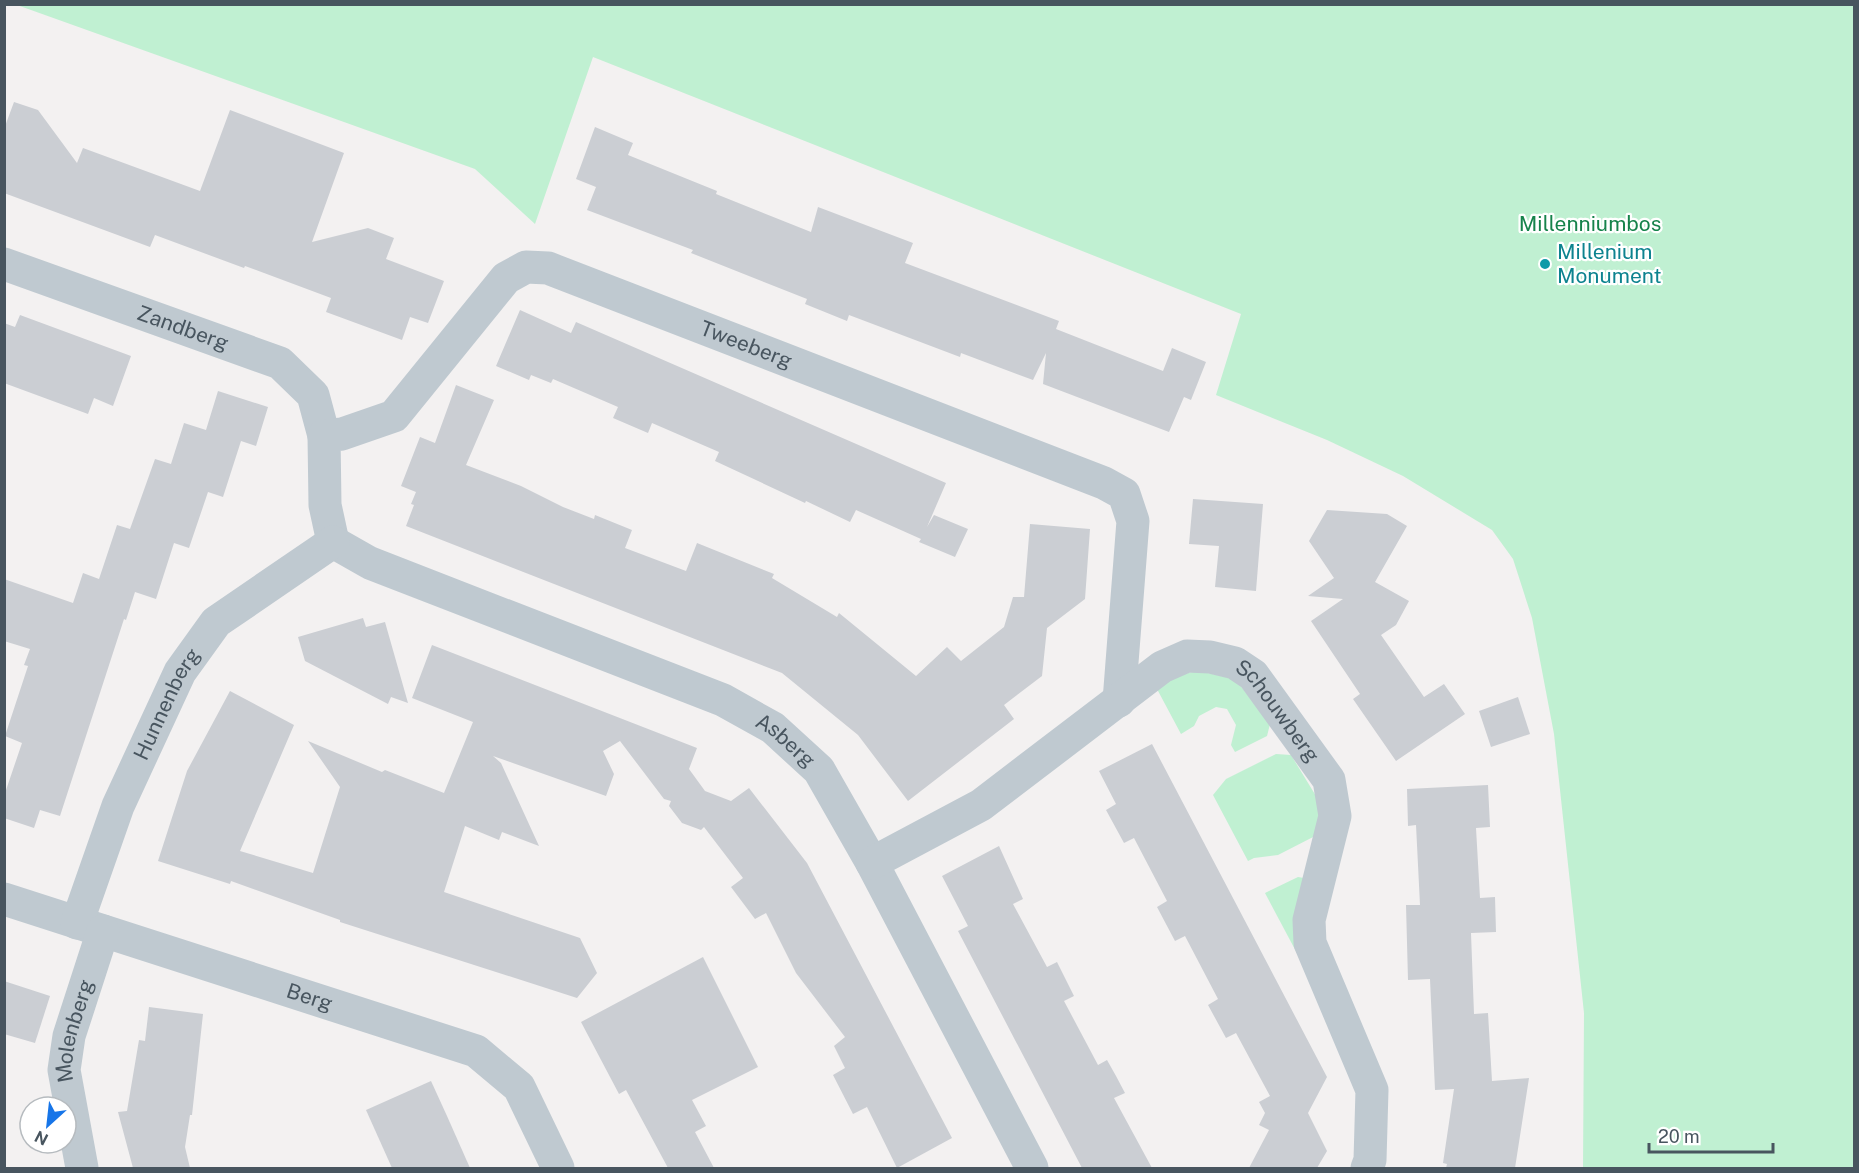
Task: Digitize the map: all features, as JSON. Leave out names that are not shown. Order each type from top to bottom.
[{"type":"street","name":"Zandberg","points":[[4,264],[280,363],[313,395],[324,436]]},
{"type":"street","name":"Tweeberg","points":[[324,436],[342,434],[394,416],[506,278],[526,267],[548,267],[1104,483],[1124,494],[1133,521],[1119,701]]},
{"type":"street","points":[[324,436],[326,505],[333,542]]},
{"type":"street","name":"Asberg","points":[[333,542],[370,563],[723,700],[773,728],[819,770],[872,864],[1032,1168]]},
{"type":"street","name":"Hunnenberg","points":[[90,927],[118,806],[180,672],[216,622],[333,542]]},
{"type":"street","name":"Schouwberg","points":[[872,864],[981,805],[1162,667],[1187,656],[1210,657],[1235,663],[1253,675],[1329,780],[1335,816],[1309,920],[1310,943],[1372,1090],[1370,1160],[1367,1168]]},
{"type":"street","name":"Berg","points":[[4,899],[476,1052],[519,1087],[558,1168]]},
{"type":"street","name":"Molenberg","points":[[82,1168],[64,1070],[90,927]]},
{"type":"green space","name":"Millenniumbos","points":[[17,5],[1854,5],[1854,1168],[1583,1168],[1584,1013],[1554,734],[1532,618],[1513,559],[1492,530],[1403,476],[1327,440],[1216,395],[1241,314],[593,57],[535,224],[475,169]]},
{"type":"green space","points":[[1199,671],[1230,678],[1240,685],[1270,724],[1267,736],[1235,752],[1231,745],[1236,725],[1227,709],[1216,707],[1199,716],[1194,726],[1181,734],[1157,689],[1177,677]]},
{"type":"green space","points":[[1276,754],[1291,755],[1316,796],[1320,808],[1317,835],[1278,855],[1248,861],[1213,795],[1226,779]]},
{"type":"green space","points":[[1298,877],[1304,878],[1299,957],[1265,893]]},
{"type":"building","points":[[14,102],[38,110],[77,163],[83,148],[200,191],[230,110],[344,153],[312,242],[368,228],[394,238],[386,259],[444,281],[428,323],[410,317],[402,340],[326,312],[331,298],[245,266],[244,268],[155,235],[150,247],[4,193],[4,129]]},
{"type":"building","points":[[595,127],[633,143],[628,155],[717,191],[716,194],[811,232],[818,207],[913,243],[905,263],[1059,321],[1056,329],[1163,371],[1172,348],[1206,362],[1191,400],[1184,397],[1169,432],[1043,384],[1046,353],[1033,380],[961,353],[960,357],[849,315],[847,321],[805,304],[807,299],[691,253],[693,250],[587,210],[596,187],[576,179]]},
{"type":"building","points":[[520,310],[571,333],[576,322],[946,483],[927,527],[934,515],[968,529],[955,557],[919,542],[921,539],[856,510],[850,522],[806,501],[805,503],[715,461],[719,452],[652,423],[648,433],[613,418],[618,407],[553,379],[551,383],[531,375],[529,380],[496,366]]},
{"type":"building","points":[[20,315],[131,356],[113,406],[94,398],[88,414],[4,383],[4,323],[15,327]]},
{"type":"building","points":[[456,385],[494,400],[466,465],[521,486],[563,507],[594,519],[595,515],[632,530],[625,548],[686,571],[697,543],[774,574],[772,578],[837,617],[839,613],[916,676],[947,647],[961,661],[1004,627],[1013,597],[1024,597],[1030,524],[1090,529],[1085,599],[1047,628],[1042,676],[1004,705],[1014,719],[908,801],[858,735],[782,673],[406,526],[416,492],[401,486],[420,437],[435,443]]},
{"type":"building","points":[[218,391],[268,407],[256,446],[241,441],[223,497],[208,492],[189,548],[174,543],[156,599],[135,592],[126,620],[124,619],[60,816],[40,810],[34,828],[4,818],[4,796],[22,743],[5,736],[28,666],[24,665],[30,649],[4,641],[4,579],[73,603],[83,573],[99,579],[117,525],[130,529],[155,459],[171,464],[184,423],[206,430]]},
{"type":"building","points":[[1193,499],[1263,504],[1256,591],[1215,587],[1219,546],[1189,544]]},
{"type":"building","points":[[1327,510],[1387,514],[1407,526],[1375,582],[1409,601],[1396,625],[1381,635],[1424,697],[1444,684],[1465,714],[1396,761],[1353,699],[1360,694],[1311,621],[1343,599],[1308,596],[1334,578],[1309,541]]},
{"type":"building","points":[[363,618],[366,627],[385,622],[408,703],[391,697],[388,704],[305,661],[298,637]]},
{"type":"building","points":[[432,645],[697,748],[689,769],[705,791],[731,801],[749,788],[807,863],[952,1138],[897,1168],[867,1107],[853,1114],[833,1075],[845,1068],[834,1046],[845,1037],[796,973],[766,913],[755,919],[731,887],[743,878],[704,827],[701,830],[682,823],[669,806],[671,801],[664,799],[620,741],[603,751],[614,774],[606,796],[493,756],[501,763],[539,846],[502,832],[499,840],[465,826],[444,892],[580,938],[597,973],[577,998],[340,922],[340,920],[231,881],[230,884],[158,861],[187,771],[230,691],[294,725],[240,851],[313,873],[340,787],[308,741],[382,772],[385,770],[444,793],[473,722],[412,698]]},
{"type":"building","points":[[1518,697],[1530,734],[1491,747],[1479,711]]},
{"type":"building","points":[[1152,744],[1327,1077],[1308,1113],[1327,1151],[1317,1168],[1249,1168],[1269,1130],[1259,1125],[1265,1113],[1259,1102],[1270,1096],[1236,1033],[1226,1038],[1208,1005],[1218,999],[1185,936],[1175,941],[1157,907],[1167,901],[1134,838],[1124,843],[1106,810],[1116,804],[1099,771]]},
{"type":"building","points":[[1488,785],[1490,827],[1476,828],[1480,898],[1495,897],[1496,932],[1471,933],[1474,1014],[1488,1013],[1492,1081],[1529,1078],[1515,1168],[1446,1168],[1447,1164],[1443,1163],[1454,1089],[1435,1090],[1430,979],[1408,980],[1406,905],[1420,905],[1416,825],[1408,826],[1407,789]]},
{"type":"building","points":[[999,846],[1023,899],[1013,904],[1047,967],[1057,962],[1074,996],[1064,1001],[1098,1065],[1107,1060],[1125,1093],[1114,1098],[1152,1168],[1082,1168],[958,931],[968,926],[942,876]]},
{"type":"building","points":[[703,957],[758,1067],[692,1100],[706,1126],[695,1132],[714,1168],[668,1168],[626,1090],[619,1094],[581,1022]]},
{"type":"building","points":[[4,981],[50,996],[35,1043],[4,1034]]},
{"type":"building","points":[[149,1007],[203,1014],[192,1115],[190,1115],[185,1147],[190,1168],[133,1168],[118,1112],[127,1111],[139,1040],[145,1041]]},
{"type":"building","points":[[431,1081],[470,1168],[392,1168],[366,1110]]},
{"type":"place","name":"Millenium Monument","points":[[1545,264]]}]
